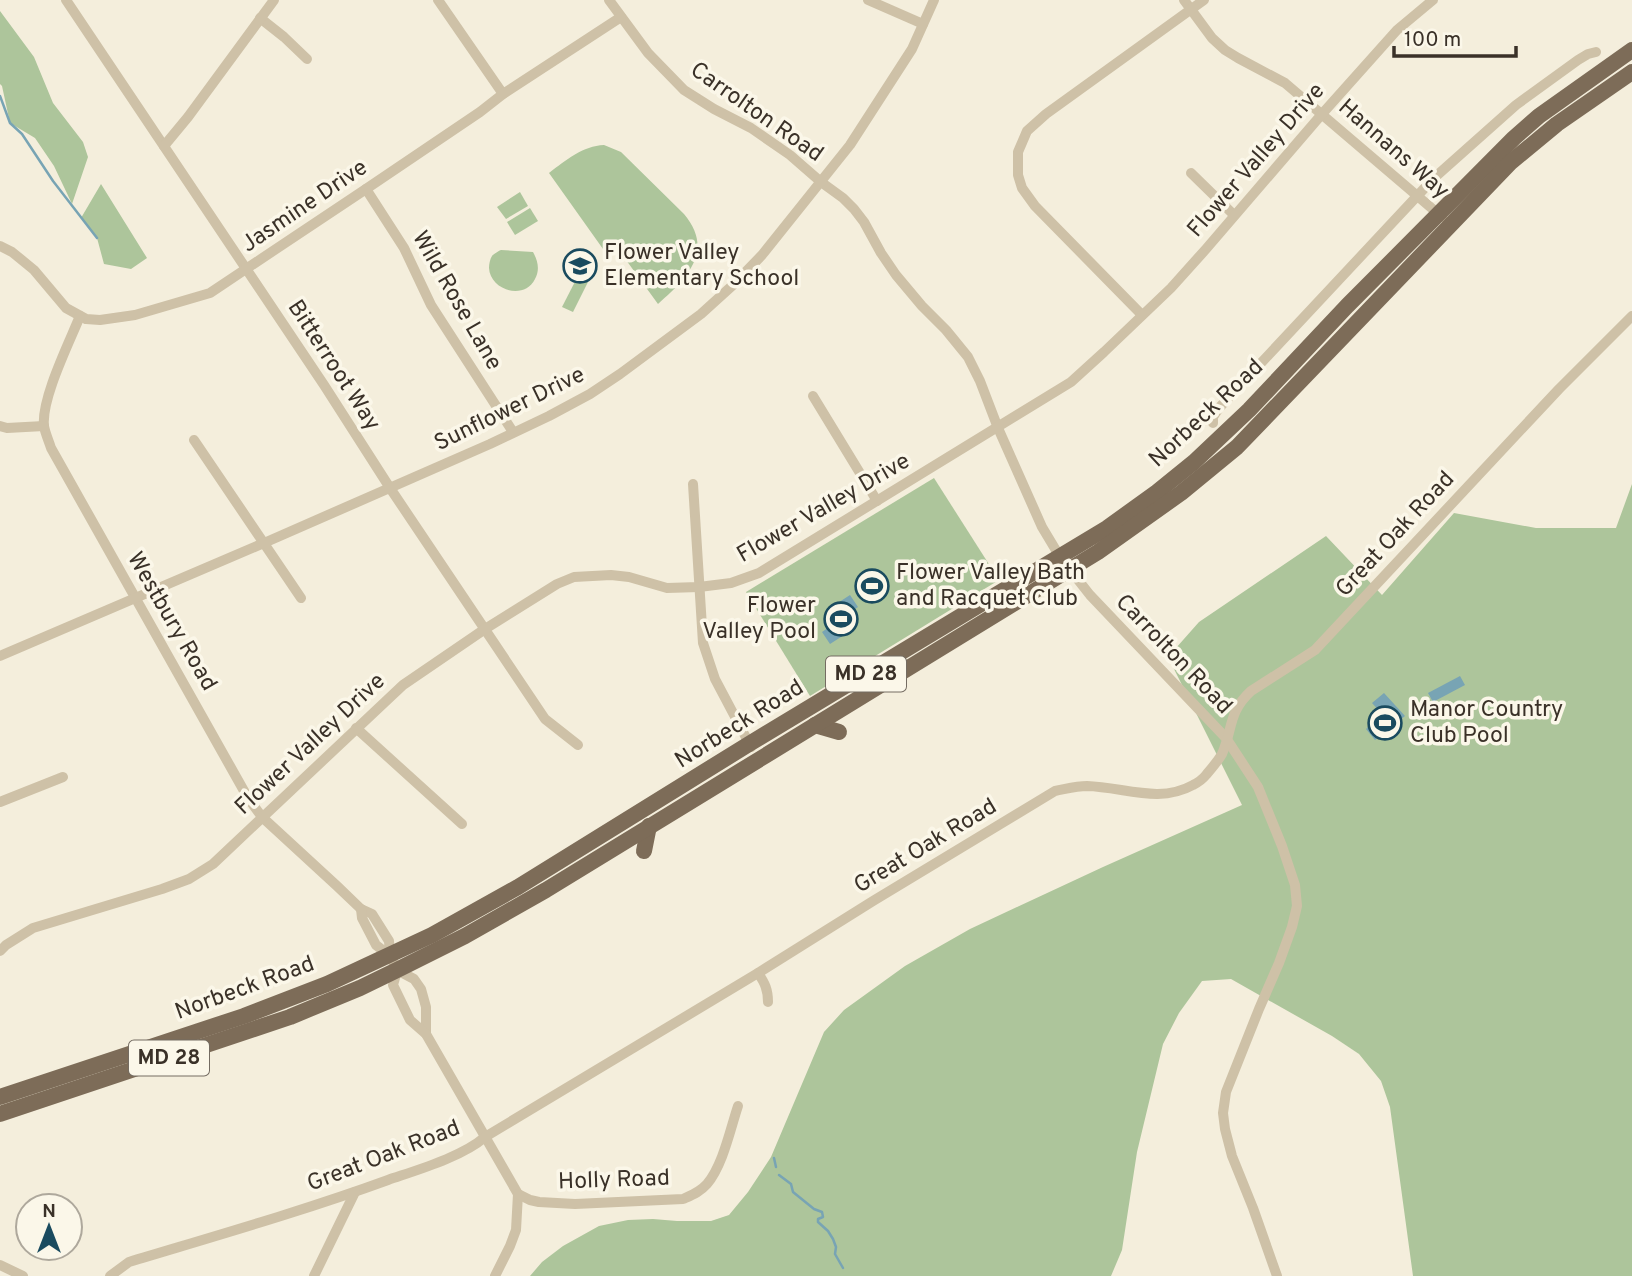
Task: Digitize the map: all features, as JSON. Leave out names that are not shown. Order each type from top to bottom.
[{"type":"main road","name":"Norbeck Road","points":[[0,1114],[290,1017],[360,988],[468,916],[750,744],[1065,563],[1108,545],[1181,493],[1237,447],[1295,387],[1514,138],[1539,116],[1632,50]]},
{"type":"main road","name":"Norbeck Road","points":[[0,1097],[244,1016],[465,936],[534,897],[815,725],[1065,563],[1194,462],[1444,219],[1557,124],[1632,72]]},
{"type":"main road","points":[[1585,105],[1620,89],[1632,87]]},
{"type":"main road","points":[[1295,387],[1295,404]]},
{"type":"main road","points":[[815,725],[839,732]]},
{"type":"main road","points":[[644,851],[649,827]]},
{"type":"street","name":"Bitterroot Way","points":[[66,0],[545,719],[578,745]]},
{"type":"street","points":[[164,146],[274,0]]},
{"type":"street","points":[[439,0],[503,94]]},
{"type":"street","name":"Carrolton Road","points":[[608,0],[648,53],[684,90],[751,128],[790,155],[854,209],[896,275],[968,357],[1042,527],[1065,563],[1090,596],[1226,738],[1258,787],[1295,885],[1297,906],[1279,963],[1227,1092],[1223,1113],[1232,1156],[1277,1276]]},
{"type":"street","points":[[868,0],[923,24]]},
{"type":"street","name":"Sunflower Drive","points":[[0,656],[490,444],[590,394],[626,369],[701,314],[762,255],[850,145],[912,49],[934,0]]},
{"type":"street","name":"Hannans Way","points":[[1184,0],[1212,38],[1225,50],[1285,83],[1444,219]]},
{"type":"street","points":[[1142,315],[1035,206],[1022,188],[1018,175],[1018,152],[1027,131],[1046,114],[1204,0]]},
{"type":"street","name":"Flower Valley Drive","points":[[2,945],[45,923],[189,879],[213,864],[402,685],[557,584],[574,578],[611,575],[629,577],[667,588],[699,587],[731,583],[759,573],[1071,382],[1171,288],[1397,30],[1433,0]]},
{"type":"street","name":"Jasmine Drive","points":[[80,316],[100,320],[135,315],[210,293],[621,17]]},
{"type":"street","points":[[260,18],[307,59]]},
{"type":"street","name":"Norbeck Road","points":[[1213,423],[1213,417],[1219,408],[1434,178],[1516,105],[1578,60],[1596,52]]},
{"type":"street","points":[[1191,173],[1234,215]]},
{"type":"street","name":"Wild Rose Lane","points":[[366,189],[404,248],[431,305],[513,432]]},
{"type":"street","points":[[0,246],[34,270],[66,308],[80,316],[50,391],[45,407],[44,426],[0,426]]},
{"type":"street","name":"Great Oak Road","points":[[110,1276],[129,1262],[355,1192],[438,1163],[479,1142],[1055,791],[1088,786],[1153,795],[1168,794],[1183,791],[1202,780],[1222,755],[1234,713],[1243,699],[1251,691],[1315,650],[1559,389],[1632,316]]},
{"type":"street","points":[[813,396],[877,501]]},
{"type":"street","name":"Westbury Road","points":[[44,426],[64,474],[248,799],[262,817],[361,909],[372,914],[390,941],[394,963],[393,985],[410,1020],[426,1034],[518,1194]]},
{"type":"street","points":[[194,440],[301,598]]},
{"type":"street","points":[[693,484],[703,643],[715,679],[759,759]]},
{"type":"street","points":[[356,728],[462,824]]},
{"type":"street","points":[[0,802],[63,777]]},
{"type":"street","name":"Westbury Road","points":[[394,963],[414,979],[421,989],[426,1007],[426,1034]]},
{"type":"street","points":[[758,973],[768,991],[768,1002]]},
{"type":"street","name":"Holly Road","points":[[518,1194],[539,1202],[575,1204],[683,1199],[696,1194],[706,1185],[717,1168],[738,1106]]},
{"type":"street","points":[[314,1276],[355,1192]]},
{"type":"street","points":[[495,1276],[516,1230],[518,1194]]},
{"type":"street","points":[[0,1265],[23,1276]]},
{"type":"green space","points":[[0,11],[34,57],[53,103],[83,142],[88,157],[72,204],[54,166],[35,138],[10,123],[0,84]]},
{"type":"green space","points":[[604,145],[621,152],[684,214],[693,227],[697,240],[694,263],[679,284],[658,304],[613,242],[603,249],[549,173],[582,151]]},
{"type":"green space","points":[[101,184],[147,258],[131,269],[104,264],[97,238],[81,218]]},
{"type":"green space","points":[[520,192],[528,206],[506,219],[497,207]]},
{"type":"green space","points":[[530,208],[538,221],[515,235],[507,222]]},
{"type":"green space","points":[[501,250],[533,252],[538,269],[530,286],[516,291],[501,287],[495,282],[489,263],[492,255]]},
{"type":"green space","points":[[582,268],[593,272],[573,312],[562,307]]},
{"type":"green space","name":"Flower Valley Bath and Racquet Club","points":[[934,478],[999,580],[810,696],[746,592]]},
{"type":"green space","points":[[1632,484],[1632,1276],[1413,1276],[1390,1107],[1381,1081],[1359,1054],[1231,979],[1202,981],[1179,1013],[1163,1044],[1137,1152],[1122,1250],[1111,1276],[530,1276],[542,1262],[563,1246],[599,1226],[628,1220],[711,1221],[729,1215],[771,1157],[824,1032],[844,1010],[905,966],[970,929],[1242,805],[1168,657],[1199,622],[1326,536],[1382,595],[1454,513],[1536,528],[1616,528]]},
{"type":"water","name":"Flower Valley Pool","points":[[850,595],[858,607],[846,615],[855,628],[830,644],[822,632],[835,623],[827,610]]},
{"type":"water","points":[[1460,676],[1465,685],[1433,702],[1428,693]]},
{"type":"water","name":"Manor Country Club Pool","points":[[1384,693],[1405,716],[1375,740],[1366,729],[1382,714],[1372,703]]},
{"type":"waterway","points":[[0,96],[10,123],[22,134],[53,181],[97,238]]},
{"type":"waterway","points":[[774,1158],[776,1167]]},
{"type":"waterway","points":[[779,1175],[791,1184],[793,1192],[822,1212],[823,1217],[818,1219],[818,1222],[833,1239],[835,1254],[843,1268]]},
{"type":"place","name":"Flower Valley Elementary School","points":[[580,266]]},
{"type":"place","name":"Flower Valley Bath and Racquet Club","points":[[872,586]]},
{"type":"place","name":"Flower Valley Pool","points":[[841,619]]},
{"type":"place","name":"Manor Country Club Pool","points":[[1385,723]]}]
